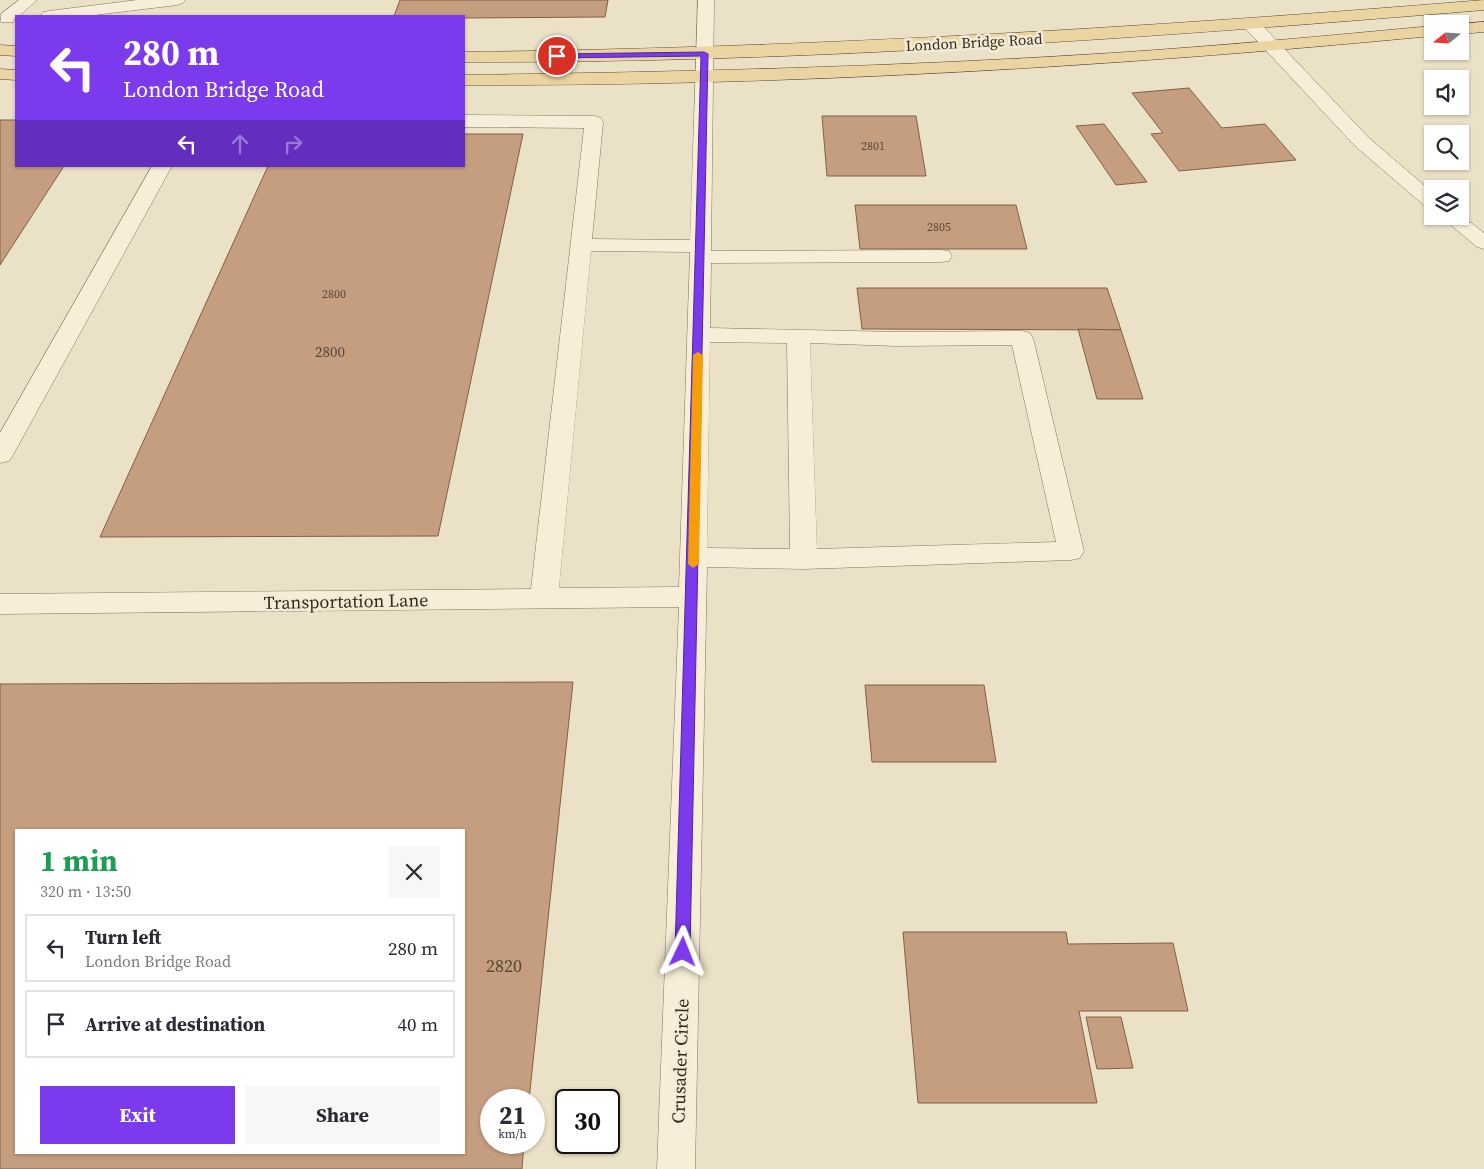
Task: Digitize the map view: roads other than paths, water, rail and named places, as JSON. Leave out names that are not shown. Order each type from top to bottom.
[{"type":"main road","name":"London Bridge Road","points":[[465,80],[704,65],[970,43],[1251,24],[1484,4]]},
{"type":"main road","points":[[1469,28],[1484,27]]},
{"type":"main road","name":"London Bridge Road","points":[[465,57],[704,65],[982,66],[1271,46],[1424,33]]},
{"type":"main road","points":[[0,50],[15,51]]},
{"type":"main road","points":[[0,74],[15,75]]},
{"type":"street","points":[[8,18],[29,0]]},
{"type":"street","points":[[57,15],[177,0]]},
{"type":"street","name":"Crusader Circle","points":[[676,1169],[693,597],[706,0]]},
{"type":"street","points":[[1251,24],[1362,142],[1424,195]]},
{"type":"street","points":[[465,121],[594,122],[544,599]]},
{"type":"street","points":[[0,455],[161,167]]},
{"type":"street","points":[[1461,225],[1484,244]]},
{"type":"street","points":[[581,245],[700,251],[941,256]]},
{"type":"street","points":[[693,557],[804,559],[1071,551],[1022,338],[897,339],[698,335]]},
{"type":"street","points":[[798,336],[804,559]]},
{"type":"street","name":"Transportation Lane","points":[[0,604],[693,597]]}]
